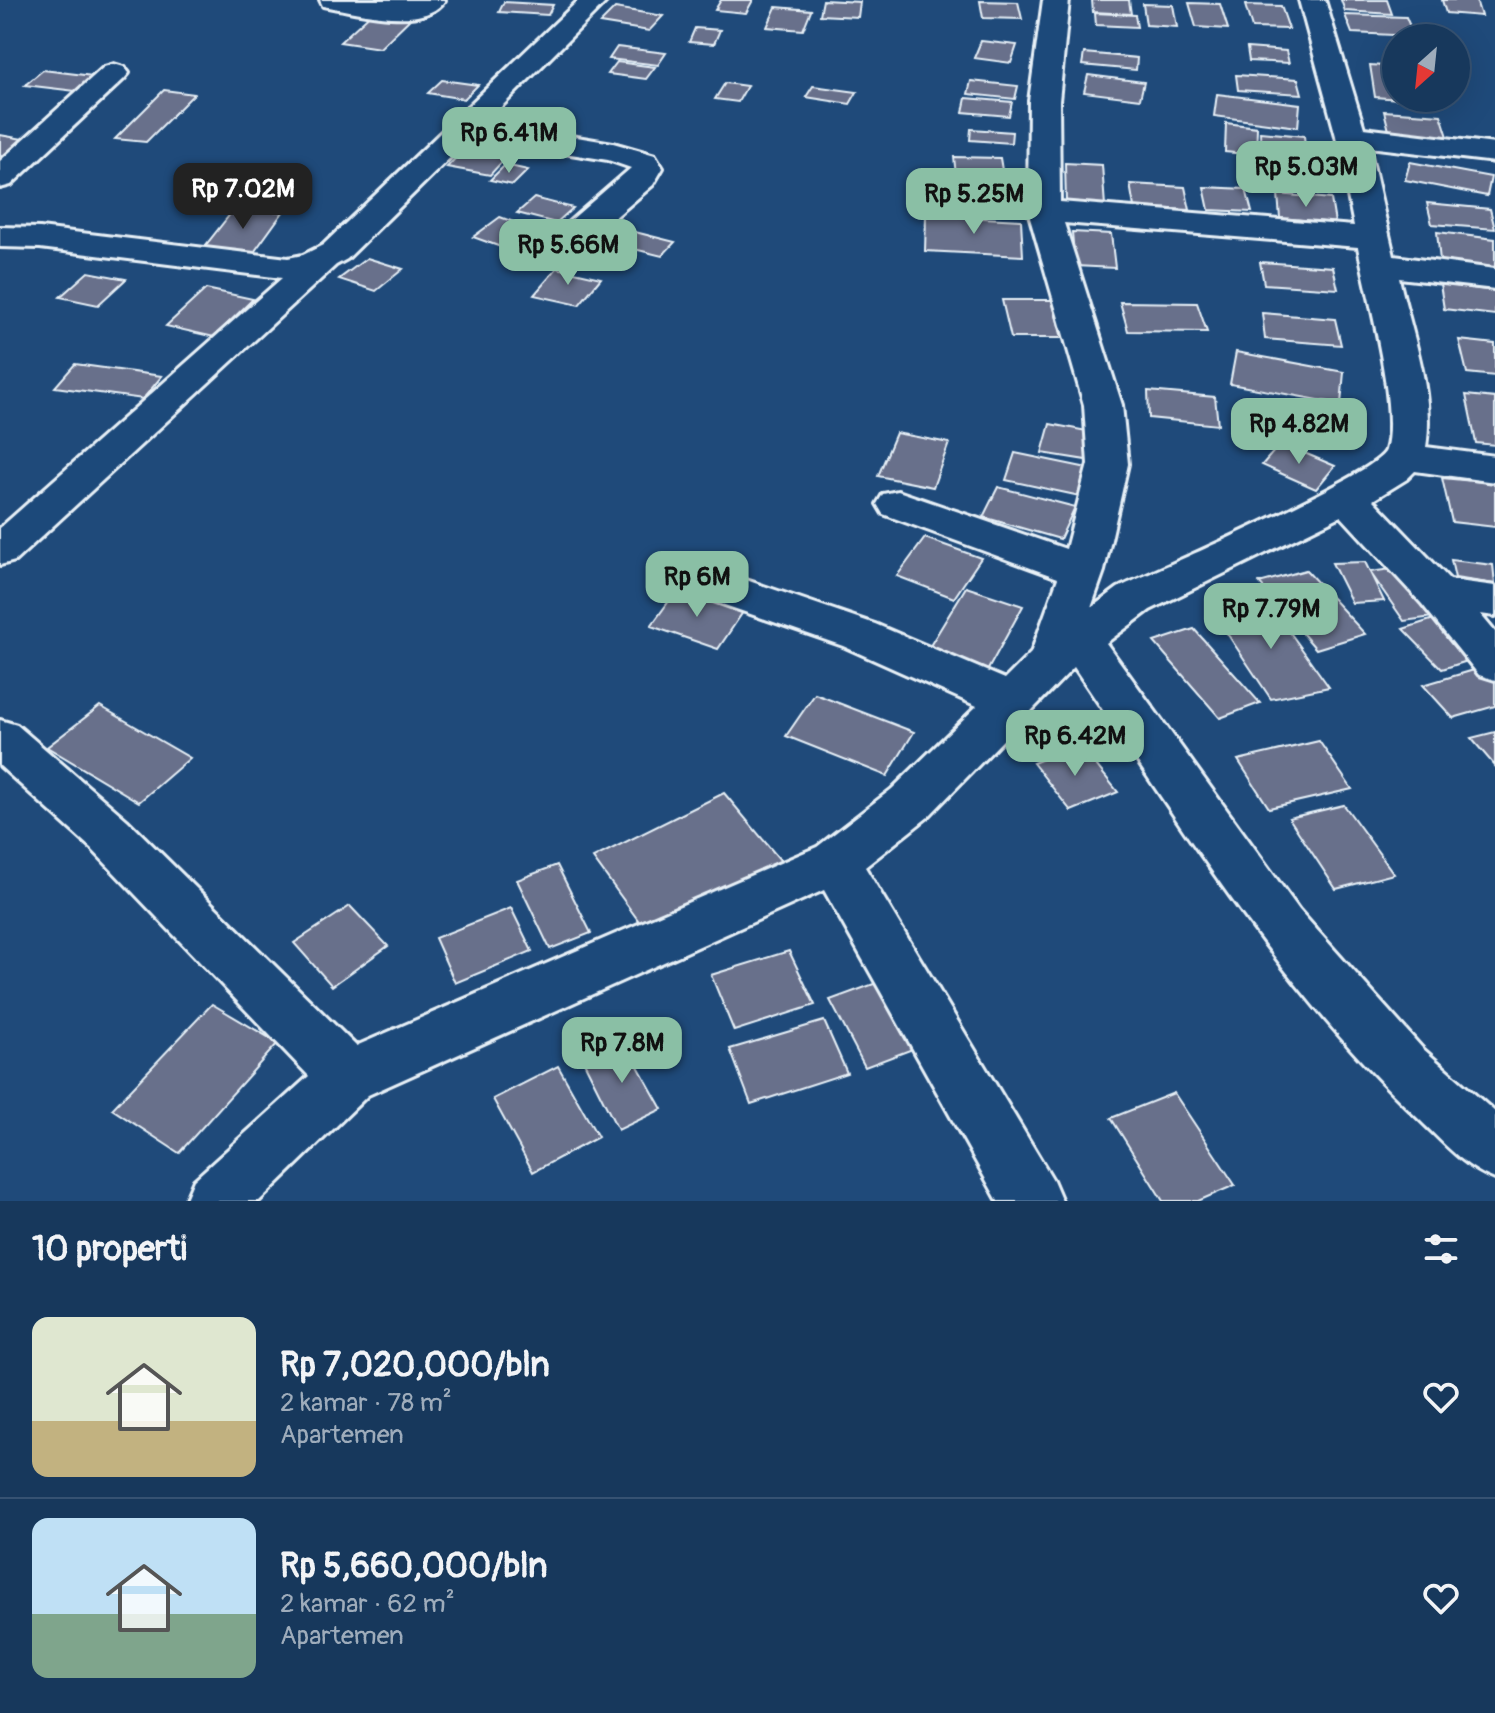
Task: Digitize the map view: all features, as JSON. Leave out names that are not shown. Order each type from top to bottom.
[{"type":"street","points":[[333,0],[399,9],[421,7],[432,0]]},
{"type":"street","points":[[0,551],[467,128],[595,0]]},
{"type":"street","points":[[1056,0],[1044,101],[1044,211],[1103,405],[1108,464],[1065,651]]},
{"type":"street","points":[[216,1201],[348,1077],[835,862],[910,803],[1065,651],[1134,599],[1347,497],[1393,470],[1405,457],[1410,427],[1377,251],[1351,136],[1312,0]]},
{"type":"street","points":[[0,178],[114,73]]},
{"type":"street","points":[[467,128],[613,152],[644,162],[647,168],[642,178],[560,247]]},
{"type":"street","points":[[1351,136],[1495,153]]},
{"type":"street","points":[[1044,211],[1377,251],[1495,279]]},
{"type":"street","points":[[0,237],[40,238],[288,268],[323,259]]},
{"type":"street","points":[[1405,457],[1495,469]]},
{"type":"street","points":[[1347,497],[1437,593],[1495,663]]},
{"type":"street","points":[[898,504],[1082,571]]},
{"type":"street","points":[[702,581],[859,635],[1013,702]]},
{"type":"street","points":[[1437,593],[1495,601]]},
{"type":"street","points":[[1065,651],[1280,926],[1402,1066],[1495,1151]]},
{"type":"street","points":[[0,738],[109,834],[348,1077]]},
{"type":"street","points":[[835,862],[1031,1201]]},
{"type":"building","points":[[721,0],[753,0],[746,13],[715,10]]},
{"type":"building","points":[[823,0],[860,2],[858,17],[820,15]]},
{"type":"building","points":[[1092,0],[1129,0],[1131,14],[1093,12]]},
{"type":"building","points":[[1341,0],[1387,0],[1392,14],[1345,11]]},
{"type":"building","points":[[1442,0],[1476,0],[1481,16],[1446,13]]},
{"type":"building","points":[[980,1],[1018,2],[1022,19],[983,18]]},
{"type":"building","points":[[504,2],[553,5],[548,15],[499,12]]},
{"type":"building","points":[[1189,3],[1220,4],[1228,29],[1196,27]]},
{"type":"building","points":[[1143,4],[1173,5],[1177,27],[1146,25]]},
{"type":"building","points":[[1245,5],[1281,6],[1289,29],[1252,28]]},
{"type":"building","points":[[776,7],[811,10],[803,30],[767,27]]},
{"type":"building","points":[[615,8],[663,16],[649,31],[600,23]]},
{"type":"building","points":[[375,10],[414,15],[380,48],[340,42]]},
{"type":"building","points":[[1095,13],[1135,15],[1137,27],[1096,25]]},
{"type":"building","points":[[1345,15],[1406,17],[1409,24],[1382,24],[1382,34],[1352,33]]},
{"type":"building","points":[[695,28],[720,30],[714,44],[689,42]]},
{"type":"building","points":[[981,41],[1017,45],[1011,63],[974,58]]},
{"type":"building","points":[[617,47],[666,53],[658,65],[609,59]]},
{"type":"building","points":[[1247,48],[1286,51],[1289,63],[1249,61]]},
{"type":"building","points":[[1084,53],[1137,58],[1136,70],[1082,65]]},
{"type":"building","points":[[617,62],[655,67],[646,79],[608,74]]},
{"type":"building","points":[[1370,65],[1382,66],[1382,98],[1375,97]]},
{"type":"building","points":[[43,70],[101,77],[84,92],[25,85]]},
{"type":"building","points":[[1088,75],[1144,82],[1140,99],[1084,92]]},
{"type":"building","points":[[1236,75],[1298,79],[1302,94],[1238,90]]},
{"type":"building","points":[[442,80],[478,85],[464,99],[428,93]]},
{"type":"building","points":[[971,81],[1018,86],[1015,99],[968,94]]},
{"type":"building","points":[[725,83],[747,86],[738,102],[715,99]]},
{"type":"building","points":[[813,86],[857,92],[850,104],[806,97]]},
{"type":"building","points":[[164,90],[194,94],[146,142],[115,139]]},
{"type":"building","points":[[1217,94],[1300,104],[1298,127],[1214,116]]},
{"type":"building","points":[[966,98],[1012,102],[1009,116],[963,112]]},
{"type":"building","points":[[1384,112],[1441,115],[1450,143],[1391,138]]},
{"type":"building","points":[[1226,123],[1257,127],[1256,155],[1225,152]]},
{"type":"building","points":[[971,129],[1012,132],[1011,143],[970,140]]},
{"type":"building","points":[[1260,132],[1304,136],[1306,155],[1261,151]]},
{"type":"building","points":[[0,135],[29,140],[6,157],[0,156]]},
{"type":"building","points":[[478,135],[519,143],[490,175],[447,167]]},
{"type":"building","points":[[1246,156],[1306,162],[1307,178],[1247,172]]},
{"type":"building","points":[[954,157],[1000,158],[1003,176],[956,175]]},
{"type":"building","points":[[1410,162],[1491,177],[1487,196],[1405,180]]},
{"type":"building","points":[[1065,163],[1102,165],[1105,206],[1066,203]]},
{"type":"building","points":[[505,165],[528,170],[513,185],[490,180]]},
{"type":"building","points":[[929,184],[975,186],[976,207],[929,205]]},
{"type":"building","points":[[1130,184],[1185,187],[1190,210],[1134,207]]},
{"type":"building","points":[[1204,187],[1246,189],[1252,212],[1209,210]]},
{"type":"building","points":[[1278,194],[1331,199],[1335,223],[1280,218]]},
{"type":"building","points":[[534,198],[573,208],[556,223],[517,213]]},
{"type":"building","points":[[1427,203],[1490,209],[1495,229],[1432,224]]},
{"type":"building","points":[[235,208],[283,212],[252,255],[202,250]]},
{"type":"building","points":[[926,215],[1021,220],[1023,256],[925,251]]},
{"type":"building","points":[[500,217],[541,232],[515,252],[473,237]]},
{"type":"building","points":[[627,230],[675,242],[662,256],[614,244]]},
{"type":"building","points":[[1072,232],[1111,234],[1115,268],[1075,266]]},
{"type":"building","points":[[1437,232],[1495,239],[1495,268],[1440,261]]},
{"type":"building","points":[[367,258],[403,269],[376,291],[339,279]]},
{"type":"building","points":[[1260,262],[1333,267],[1338,289],[1264,284]]},
{"type":"building","points":[[557,268],[601,278],[579,305],[534,295]]},
{"type":"building","points":[[88,272],[126,279],[98,305],[60,297]]},
{"type":"building","points":[[1440,284],[1495,291],[1495,315],[1444,309]]},
{"type":"building","points":[[206,289],[253,299],[214,337],[166,326]]},
{"type":"building","points":[[1002,300],[1052,300],[1062,338],[1011,338]]},
{"type":"building","points":[[1120,302],[1197,303],[1207,332],[1128,331]]},
{"type":"building","points":[[1262,313],[1335,319],[1341,345],[1265,339]]},
{"type":"building","points":[[1459,340],[1495,344],[1495,376],[1467,373]]},
{"type":"building","points":[[1236,352],[1344,372],[1341,404],[1230,384]]},
{"type":"building","points":[[75,364],[162,376],[143,399],[55,387]]},
{"type":"building","points":[[1148,391],[1215,397],[1218,425],[1149,418]]},
{"type":"building","points":[[1466,395],[1495,398],[1495,445],[1476,443]]},
{"type":"building","points":[[1050,424],[1092,432],[1086,460],[1042,453]]},
{"type":"building","points":[[896,433],[949,443],[933,487],[878,476]]},
{"type":"building","points":[[1281,443],[1335,466],[1316,489],[1262,465]]},
{"type":"building","points":[[1015,453],[1102,471],[1094,499],[1006,480]]},
{"type":"building","points":[[1442,478],[1495,483],[1495,527],[1452,522]]},
{"type":"building","points":[[998,487],[1075,507],[1060,539],[983,517]]},
{"type":"building","points":[[925,538],[981,558],[954,598],[897,576]]},
{"type":"building","points":[[1451,560],[1493,565],[1495,584],[1455,578]]},
{"type":"building","points":[[1365,562],[1384,601],[1352,603],[1332,563]]},
{"type":"building","points":[[1405,567],[1440,616],[1404,621],[1370,572]]},
{"type":"building","points":[[1306,570],[1365,634],[1316,649],[1259,583]]},
{"type":"building","points":[[966,587],[1023,606],[985,675],[925,654]]},
{"type":"building","points":[[677,590],[743,612],[718,649],[651,626]]},
{"type":"building","points":[[1269,603],[1329,687],[1271,699],[1214,614]]},
{"type":"building","points":[[1437,618],[1477,658],[1442,669],[1403,629]]},
{"type":"building","points":[[1194,629],[1260,703],[1220,718],[1154,642]]},
{"type":"building","points":[[1481,668],[1495,682],[1495,706],[1453,718],[1423,685]]},
{"type":"building","points":[[815,694],[914,732],[887,776],[786,736]]},
{"type":"building","points":[[100,706],[190,758],[139,802],[47,747]]},
{"type":"building","points":[[1495,732],[1495,766],[1471,738]]},
{"type":"building","points":[[1319,741],[1352,789],[1269,808],[1238,760]]},
{"type":"building","points":[[1080,745],[1118,792],[1071,811],[1033,763]]},
{"type":"building","points":[[724,793],[781,861],[646,931],[593,858]]},
{"type":"building","points":[[1344,805],[1394,874],[1336,889],[1289,818]]},
{"type":"building","points":[[557,865],[591,933],[550,949],[517,880]]},
{"type":"building","points":[[350,906],[388,946],[332,986],[294,943]]},
{"type":"building","points":[[511,908],[532,951],[455,983],[435,938]]},
{"type":"building","points":[[789,951],[815,1005],[734,1031],[711,975]]},
{"type":"building","points":[[882,981],[918,1047],[865,1067],[830,1000]]},
{"type":"building","points":[[212,1004],[278,1043],[179,1153],[112,1109]]},
{"type":"building","points":[[824,1021],[847,1073],[751,1104],[730,1049]]},
{"type":"building","points":[[624,1041],[662,1109],[618,1130],[583,1060]]},
{"type":"building","points":[[558,1066],[598,1137],[533,1172],[493,1099]]},
{"type":"building","points":[[1174,1093],[1235,1185],[1198,1201],[1163,1201],[1111,1118]]}]
